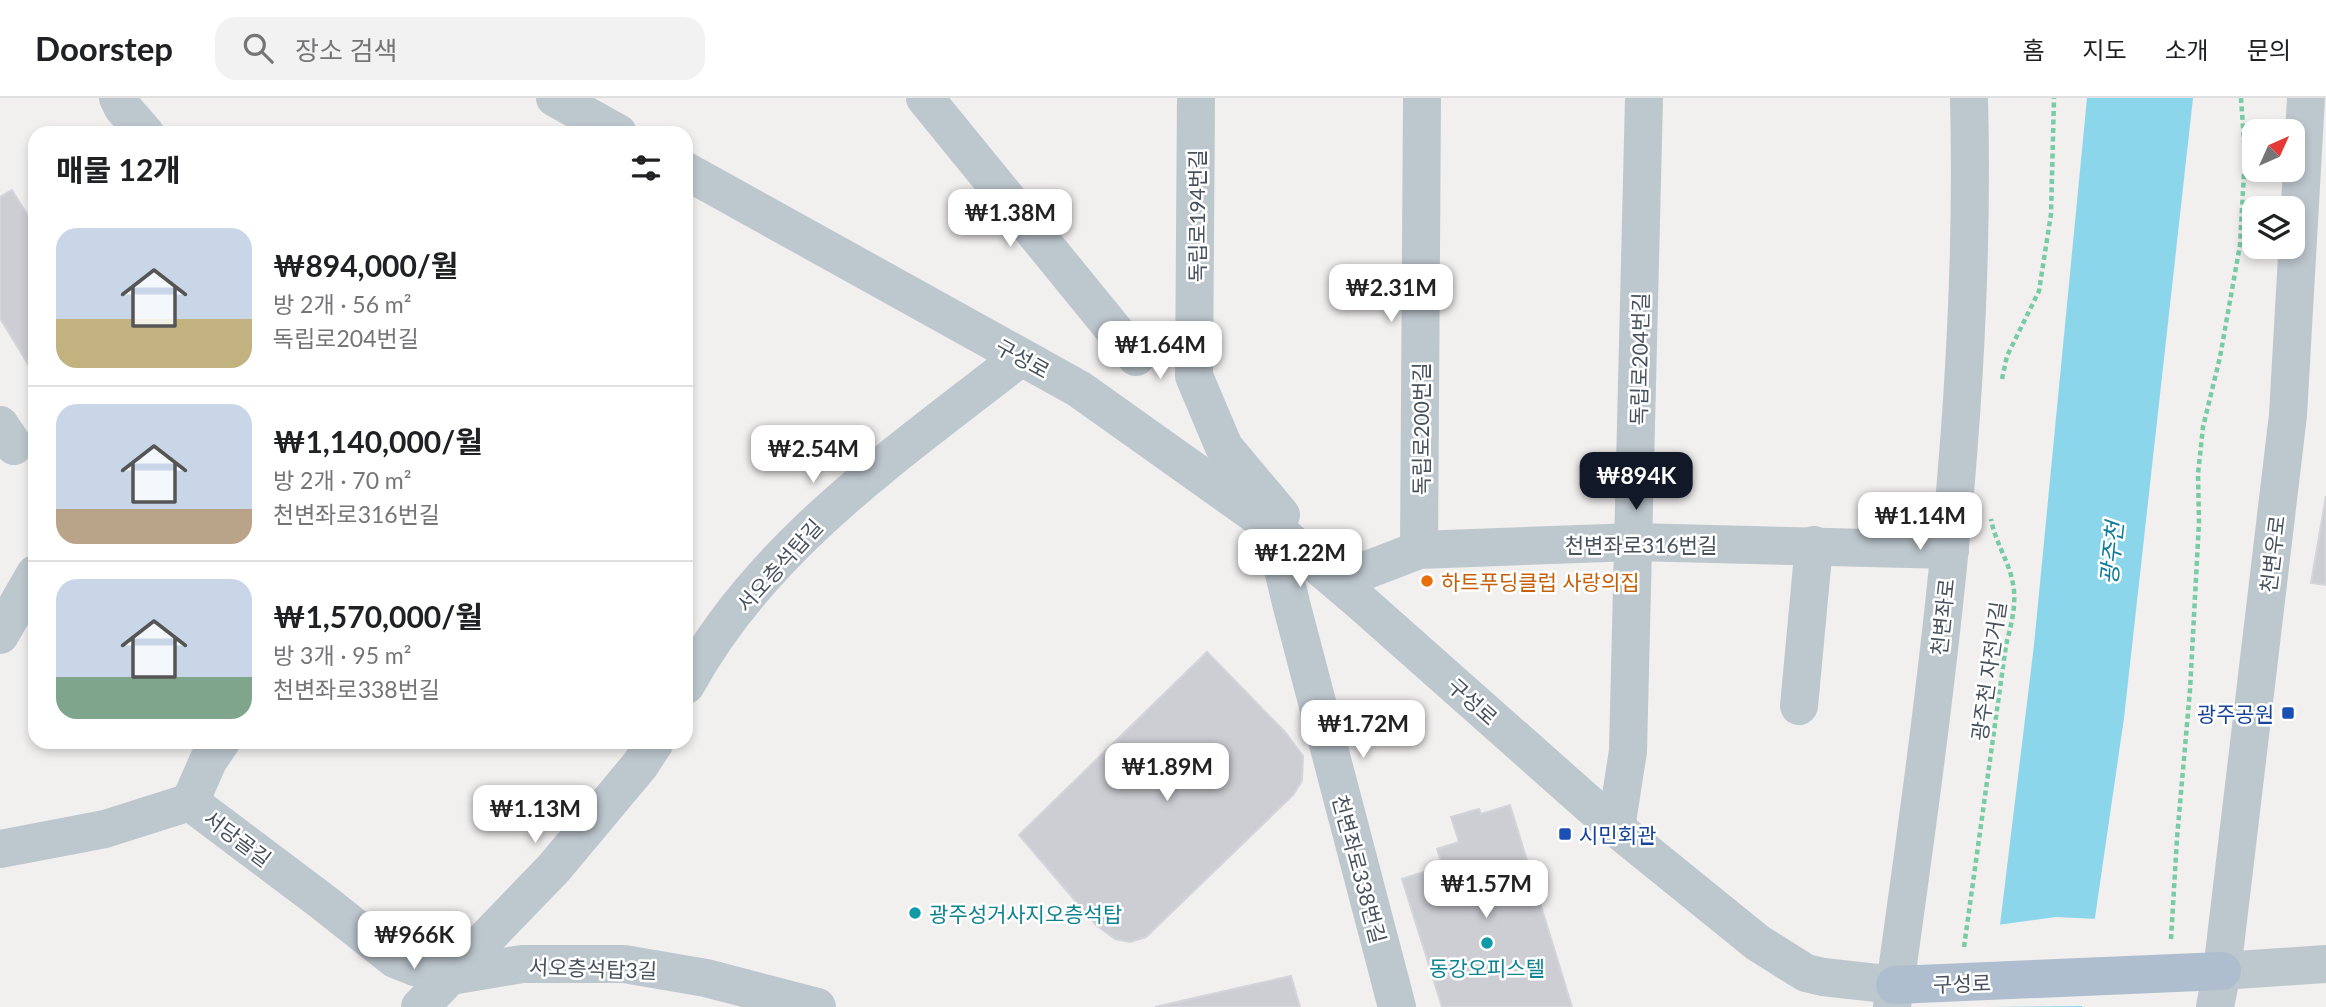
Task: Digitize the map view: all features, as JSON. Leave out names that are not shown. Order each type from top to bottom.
[{"type":"main road","name":"구성로","points":[[1893,996],[2218,989]]},
{"type":"street","points":[[118,98],[139,126]]},
{"type":"street","points":[[555,98],[605,126]]},
{"type":"street","name":"독립로194번길","points":[[1196,98],[1194,376],[1224,447],[1338,581]]},
{"type":"street","name":"독립로200번길","points":[[1419,550],[1422,98]]},
{"type":"street","name":"독립로204번길","points":[[1616,828],[1629,751],[1644,98]]},
{"type":"street","name":"천변좌로","points":[[1893,996],[1927,750],[1950,550],[1965,373],[1971,187],[1969,98]]},
{"type":"street","name":"천변우로","points":[[2218,989],[2288,415],[2306,98]]},
{"type":"street","points":[[936,100],[1136,357]]},
{"type":"street","name":"구성로","points":[[693,175],[1021,357],[1105,407],[1273,527],[1338,581],[1616,828],[1758,943],[1806,973],[1893,996]]},
{"type":"street","points":[[1105,407],[1113,379],[1136,357],[1195,340]]},
{"type":"street","name":"서오층석탑길","points":[[695,646],[824,515],[874,471],[1021,357]]},
{"type":"street","name":"천변좌로338번길","points":[[1273,527],[1397,1007]]},
{"type":"street","name":"천변좌로316번길","points":[[1338,581],[1419,550],[1635,542],[1950,550]]},
{"type":"street","points":[[1799,706],[1814,545]]},
{"type":"street","points":[[0,635],[28,586]]},
{"type":"street","points":[[190,802],[216,749]]},
{"type":"street","points":[[420,1007],[554,868],[650,749]]},
{"type":"street","name":"서당골길","points":[[1,856],[105,829],[190,802],[395,959],[451,976]]},
{"type":"street","name":"서오층석탑3길","points":[[451,976],[522,964],[624,964],[706,978],[817,1007]]},
{"type":"street","name":"구성로","points":[[2218,989],[2326,964]]},
{"type":"path","points":[[2000,388],[2007,356],[2039,290],[2051,214],[2054,98]]},
{"type":"path","points":[[2171,940],[2190,690],[2199,522],[2198,474],[2203,427],[2220,357],[2240,244],[2245,155],[2241,98]]},
{"type":"path","name":"광주천 자전거길","points":[[1963,956],[2006,645],[2015,605],[2013,582],[1993,534],[1990,507]]},
{"type":"water","name":"광주천","points":[[2087,98],[2193,98],[2124,718],[2082,1007],[1990,1007],[2034,645]]},
{"type":"pier","points":[[2056,917],[2099,919],[2086,1006],[1987,1007],[1997,925]]},
{"type":"building","points":[[12,190],[28,216],[28,364],[0,318],[0,197]]},
{"type":"building","points":[[2326,496],[2326,585],[2311,583]]},
{"type":"building","points":[[1207,652],[1285,732],[1303,756],[1302,781],[1293,795],[1146,937],[1130,942],[1115,939],[1096,925],[1019,835]]},
{"type":"building","name":"동강오피스텔","points":[[1510,805],[1572,1007],[1442,1007],[1402,879],[1443,866],[1437,849],[1459,842],[1451,817],[1479,809],[1481,814]]},
{"type":"building","points":[[1291,976],[1300,1007],[1155,1007]]},
{"type":"place","name":"하트푸딩클럽 사랑의집","points":[[1427,581]]},
{"type":"place","name":"광주공원","points":[[2288,713]]},
{"type":"place","name":"시민회관","points":[[1565,834]]},
{"type":"place","name":"광주성거사지오층석탑","points":[[915,913]]},
{"type":"place","name":"동강오피스텔","points":[[1487,943]]}]
